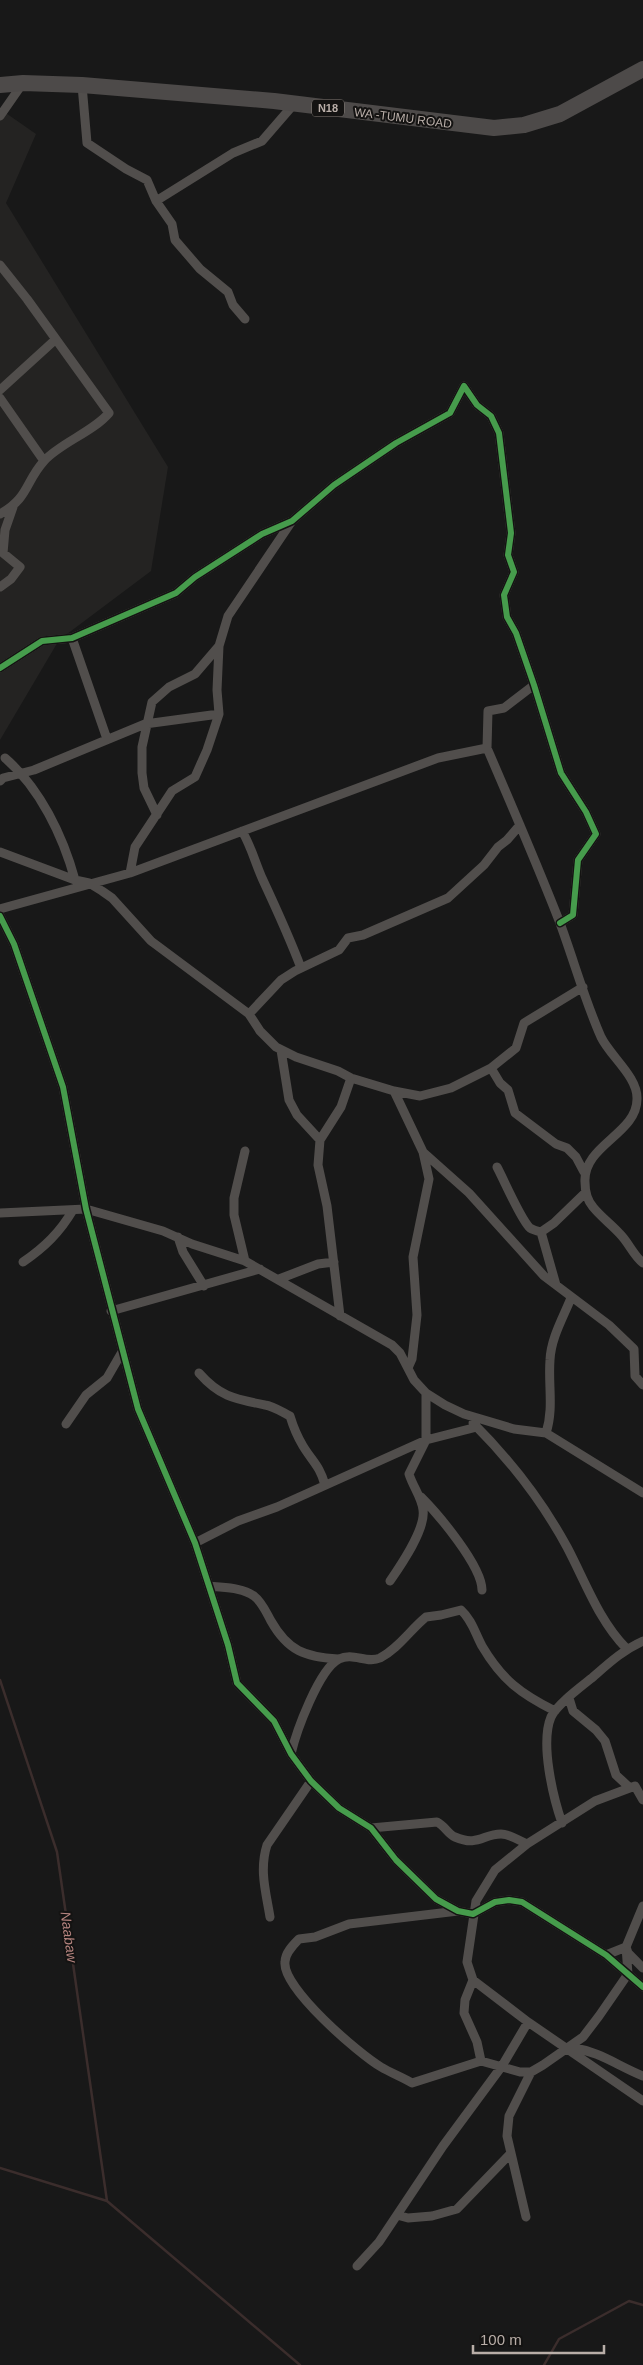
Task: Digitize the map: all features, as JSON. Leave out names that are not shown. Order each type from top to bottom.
[{"type":"highway","name":"WA -TUMU ROAD","points":[[0,85],[23,83],[82,85],[294,104],[477,127],[524,125],[550,118],[582,104],[643,69]]},
{"type":"street","points":[[0,116],[23,83]]},
{"type":"street","points":[[82,85],[87,143],[147,180],[156,202],[172,224],[175,240],[200,269],[228,292],[233,304],[245,319]]},
{"type":"street","points":[[156,202],[233,153],[262,141],[294,104]]},
{"type":"street","points":[[0,265],[109,413],[44,461],[20,500],[13,507],[0,514]]},
{"type":"street","points":[[0,390],[56,339]]},
{"type":"street","points":[[130,873],[135,846],[172,791],[194,777],[207,750],[219,714],[217,690],[220,646],[228,616],[292,521],[334,485],[396,443],[450,413],[464,386],[477,405],[491,416],[499,432],[511,533],[508,555],[514,572],[504,595],[506,617],[516,633],[561,773],[586,812],[596,834],[578,860],[573,915],[560,923]]},
{"type":"street","points":[[0,398],[44,461]]},
{"type":"street","points":[[0,587],[11,579],[20,567],[3,553],[5,530],[13,507]]},
{"type":"street","points":[[0,668],[42,641],[72,638],[130,612],[163,600],[262,534],[292,521]]},
{"type":"street","points":[[72,638],[107,739]]},
{"type":"street","points":[[157,815],[144,788],[142,773],[142,747],[152,702],[169,687],[195,674],[220,646]]},
{"type":"street","points":[[534,685],[504,708],[488,712],[487,748],[560,923],[602,1039],[630,1079],[640,1100],[631,1116],[615,1136],[591,1157],[584,1172]]},
{"type":"street","points":[[0,781],[3,778],[34,770],[147,723],[219,714]]},
{"type":"street","points":[[0,909],[130,873],[438,758],[487,748]]},
{"type":"street","points":[[5,758],[22,773],[52,820],[75,880]]},
{"type":"street","points":[[249,1014],[281,980],[300,968],[339,950],[348,938],[363,935],[448,898],[484,865],[498,847],[520,825]]},
{"type":"street","points":[[242,831],[251,846],[262,877],[286,928],[300,968]]},
{"type":"street","points":[[0,852],[89,884],[112,898],[150,941],[249,1014],[260,1031],[281,1050],[338,1071],[351,1078],[394,1091],[420,1096],[451,1088],[491,1068],[516,1048],[524,1023],[583,987]]},
{"type":"street","points":[[0,916],[14,944],[63,1088],[86,1209],[138,1409],[195,1543],[228,1645],[236,1683],[274,1721],[290,1754],[311,1781],[339,1808],[371,1828],[396,1860],[436,1899],[458,1911],[473,1914],[494,1902],[509,1900],[522,1902],[606,1955],[643,1987]]},
{"type":"street","points":[[281,1050],[289,1100],[297,1115],[320,1140]]},
{"type":"street","points":[[491,1068],[500,1083],[508,1090],[515,1113],[556,1144],[567,1148],[576,1157],[584,1172],[585,1193],[592,1206],[620,1234],[635,1257],[643,1263]]},
{"type":"street","points":[[340,1316],[327,1206],[318,1165],[320,1140],[341,1107],[351,1078]]},
{"type":"street","points":[[394,1091],[423,1152],[429,1178],[413,1257],[417,1315],[412,1359],[408,1368]]},
{"type":"street","points":[[245,1150],[234,1198],[234,1215],[245,1260]]},
{"type":"street","points":[[423,1152],[469,1193],[538,1270],[571,1298],[609,1325],[634,1349],[635,1376],[643,1385]]},
{"type":"street","points":[[497,1167],[516,1202],[522,1218],[531,1229],[541,1232]]},
{"type":"street","points":[[541,1232],[554,1223],[585,1193]]},
{"type":"street","points":[[0,1213],[86,1209],[245,1260],[392,1345],[400,1353],[414,1380],[426,1393],[464,1414],[514,1429],[546,1433],[643,1493]]},
{"type":"street","points":[[23,1262],[45,1247],[63,1227],[73,1210]]},
{"type":"street","points":[[541,1232],[556,1286]]},
{"type":"street","points":[[178,1237],[184,1252],[204,1286]]},
{"type":"street","points":[[279,1279],[318,1264],[334,1262]]},
{"type":"street","points":[[111,1311],[260,1269]]},
{"type":"street","points":[[546,1433],[551,1417],[550,1360],[554,1338],[571,1298]]},
{"type":"street","points":[[66,1424],[86,1395],[107,1378],[122,1352]]},
{"type":"street","points":[[200,1373],[209,1384],[227,1397],[266,1405],[290,1416],[303,1448],[321,1470],[325,1485]]},
{"type":"street","points":[[390,1581],[407,1555],[422,1523],[424,1513],[422,1502],[409,1474],[411,1466],[426,1440],[426,1393]]},
{"type":"street","points":[[464,1414],[518,1472],[566,1545],[601,1614],[618,1640],[626,1648]]},
{"type":"street","points":[[195,1543],[238,1521],[277,1507],[426,1440],[477,1427]]},
{"type":"street","points":[[632,1486],[643,1497]]},
{"type":"street","points":[[416,1491],[434,1510],[470,1559],[480,1579],[482,1590]]},
{"type":"street","points":[[209,1586],[240,1590],[253,1596],[262,1604],[286,1642],[301,1653],[315,1657],[338,1659],[351,1655],[368,1660],[378,1659],[392,1650],[426,1616],[441,1615],[461,1610],[468,1617],[486,1652],[510,1682],[526,1697],[555,1711]]},
{"type":"street","points":[[562,1823],[552,1794],[548,1751],[549,1724],[555,1711],[569,1698],[626,1648],[643,1641]]},
{"type":"street","points":[[290,1754],[314,1693],[327,1671],[338,1659]]},
{"type":"street","points":[[569,1698],[573,1712],[596,1730],[604,1742],[616,1775],[636,1785],[643,1800]]},
{"type":"street","points":[[270,1917],[262,1874],[264,1857],[268,1845],[311,1781]]},
{"type":"street","points":[[636,1785],[595,1801],[527,1844],[494,1870],[476,1901],[467,1962],[473,1980],[528,2022],[643,2101]]},
{"type":"street","points":[[371,1828],[437,1822],[454,1837],[470,1841],[480,1841],[493,1835],[504,1834],[527,1844]]},
{"type":"street","points":[[526,2217],[507,2136],[509,2116],[531,2072],[583,2037],[628,1974],[626,1947],[643,1906]]},
{"type":"street","points":[[458,1911],[349,1924],[315,1937],[298,1939],[288,1952],[285,1961],[286,1969],[309,2005],[363,2055],[382,2068],[412,2083],[481,2062],[502,2066],[510,2070],[531,2072]]},
{"type":"street","points":[[606,1955],[626,1947]]},
{"type":"street","points":[[626,1947],[628,1953],[641,1964]]},
{"type":"street","points":[[473,1980],[464,2000],[464,2013],[477,2042],[481,2062]]},
{"type":"street","points":[[357,2266],[378,2242],[443,2146],[502,2066],[528,2022]]},
{"type":"street","points":[[567,2047],[589,2050],[643,2076]]},
{"type":"street","points":[[397,2215],[408,2218],[432,2216],[458,2209],[510,2153]]},
{"type":"shaded area","points":[[0,109],[36,134],[6,203],[168,467],[151,571],[59,640],[0,740]]},
{"type":"waterway","name":"Naabaw","points":[[0,1680],[57,1852],[107,2201]]},
{"type":"waterway","points":[[0,2168],[107,2201],[300,2365]]},
{"type":"waterway","points":[[544,2365],[559,2339],[629,2301],[643,2305]]},
{"type":"cycle path","points":[[0,668],[42,641],[72,638],[176,593],[195,577],[262,534],[292,521],[334,485],[396,443],[450,413],[464,386],[477,405],[491,416],[499,433],[511,533],[508,555],[514,572],[504,595],[507,617],[516,633],[561,773],[586,812],[596,834],[578,860],[573,915],[560,923]]},
{"type":"cycle path","points":[[0,916],[14,944],[63,1087],[86,1209],[138,1409],[195,1543],[228,1645],[237,1683],[274,1721],[291,1754],[311,1781],[339,1808],[371,1828],[396,1860],[436,1899],[458,1911],[473,1914],[495,1902],[509,1900],[522,1902],[606,1955],[643,1987]]}]
